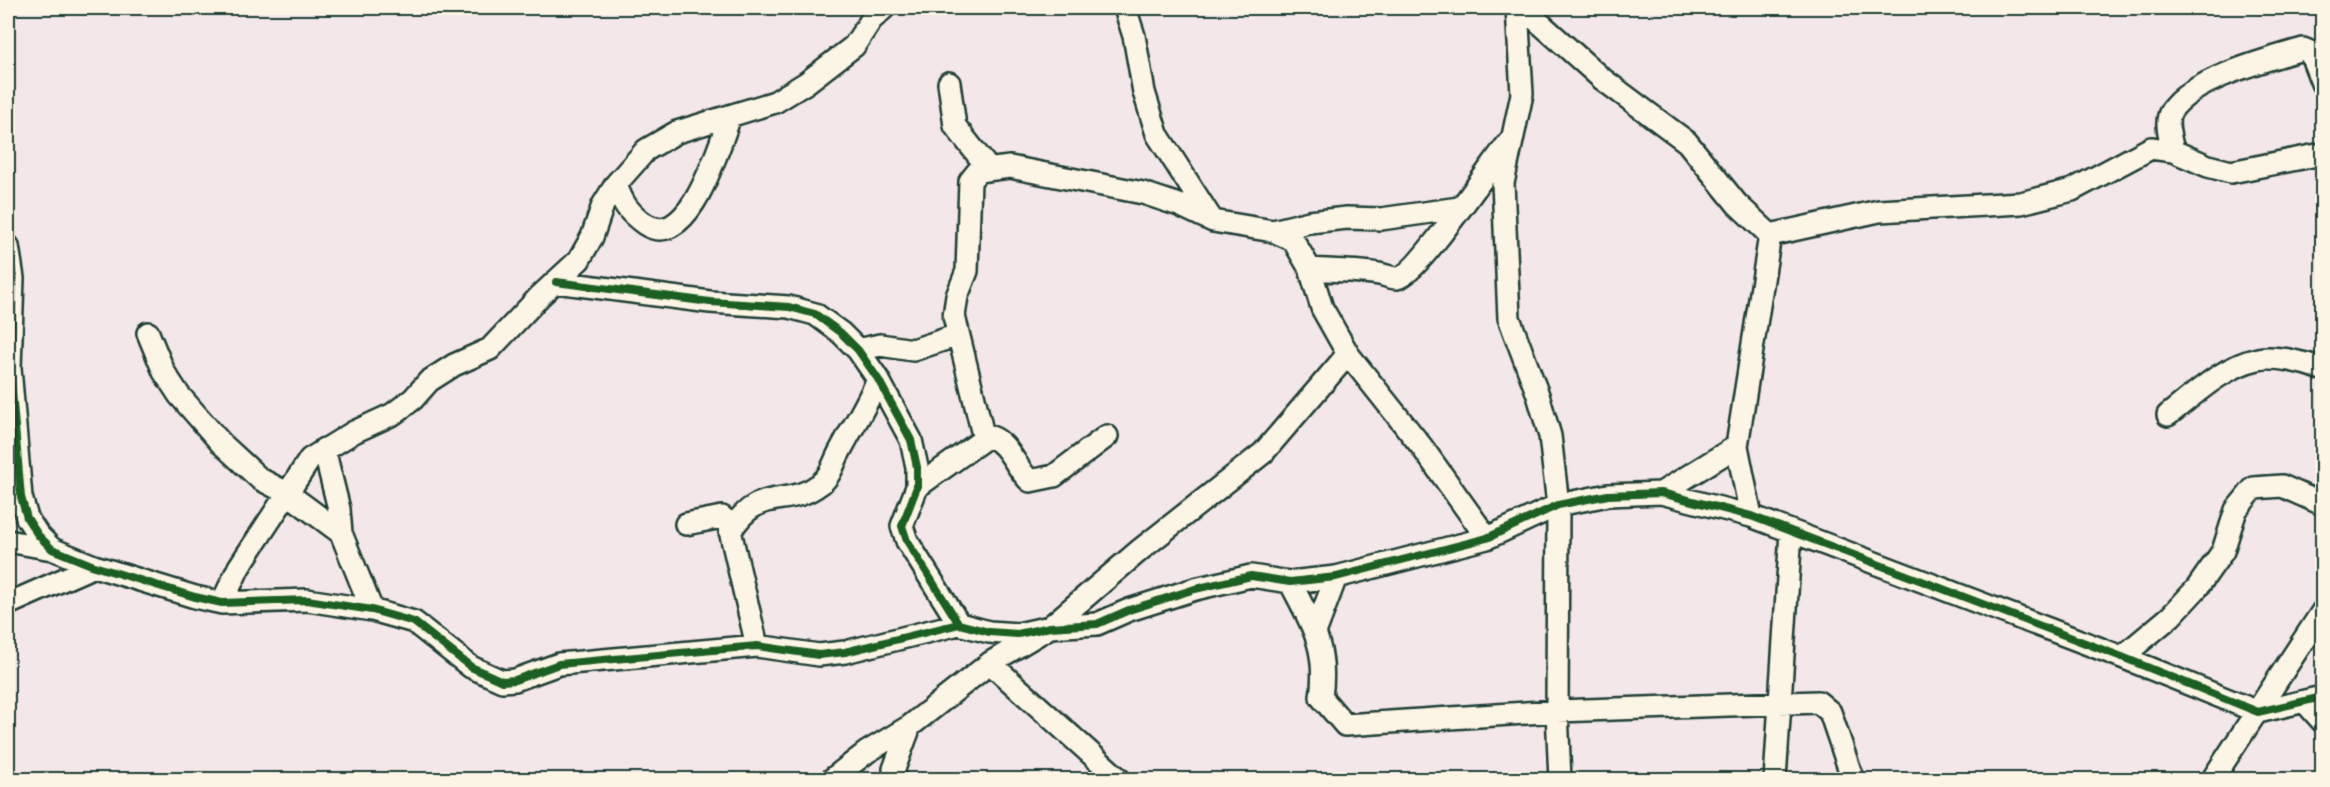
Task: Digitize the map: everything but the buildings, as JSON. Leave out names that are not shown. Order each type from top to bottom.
[{"type":"street","points":[[222,603],[239,567],[306,464],[324,449],[393,414],[413,399],[429,381],[490,349],[579,260],[592,237],[603,205],[615,184],[646,150],[662,139],[775,102],[821,72],[854,46],[871,20],[884,8]]},
{"type":"street","points":[[1125,8],[1144,92],[1157,134],[1213,221]]},
{"type":"street","points":[[1517,8],[1522,94],[1503,183],[1509,318],[1538,395],[1550,436],[1558,505],[1557,711],[1560,780]]},
{"type":"street","points":[[1523,8],[1601,78],[1687,142],[1737,204],[1770,235]]},
{"type":"street","points":[[2173,151],[2168,124],[2172,111],[2208,83],[2246,65],[2303,49],[2310,52],[2322,83]]},
{"type":"street","points":[[949,83],[955,126],[988,168]]},
{"type":"street","points":[[615,184],[621,201],[632,215],[649,226],[662,230],[672,226],[683,218],[694,205],[730,117]]},
{"type":"street","points":[[1310,269],[1380,274],[1395,278],[1404,276],[1430,251],[1512,138]]},
{"type":"street","points":[[1770,235],[1879,211],[2020,203],[2072,190],[2141,151],[2151,148],[2173,151],[2208,166],[2230,172],[2322,154]]},
{"type":"street","points":[[984,439],[954,316],[957,296],[967,272],[970,181],[978,171],[1010,167],[1143,193],[1179,204],[1213,221],[1273,231],[1293,240],[1310,269],[1322,308],[1348,354],[1422,447],[1486,538]]},
{"type":"street","points":[[1273,231],[1309,222],[1347,218],[1381,219],[1459,208]]},
{"type":"street","points":[[1751,516],[1737,446],[1770,235]]},
{"type":"street","points":[[8,246],[13,278],[10,368],[21,496],[27,518],[38,535],[52,549]]},
{"type":"street","points":[[556,282],[710,302],[789,307],[815,314],[842,333],[858,350],[878,379],[911,440],[917,467],[917,487],[902,526],[903,532],[959,624]]},
{"type":"street","points":[[148,333],[164,372],[179,395],[245,468],[287,494],[340,533]]},
{"type":"street","points":[[858,350],[886,345],[913,350],[958,335]]},
{"type":"street","points":[[831,780],[867,752],[910,726],[990,663],[1050,627],[1263,453],[1348,354]]},
{"type":"street","points":[[2168,415],[2216,377],[2259,358],[2303,362],[2322,369]]},
{"type":"street","points":[[730,531],[741,514],[759,502],[805,492],[821,484],[831,472],[837,455],[860,418],[878,379]]},
{"type":"street","points":[[917,487],[984,439],[991,437],[997,439],[1022,475],[1030,481],[1040,481],[1054,476],[1107,436]]},
{"type":"street","points":[[1661,493],[1737,446]]},
{"type":"street","points":[[324,449],[339,509],[340,533],[372,610]]},
{"type":"street","points":[[2122,657],[2171,616],[2197,588],[2223,551],[2236,510],[2254,488],[2282,486],[2322,504]]},
{"type":"street","points":[[8,541],[52,549],[94,566],[222,603],[307,600],[372,610],[414,622],[471,667],[502,681],[515,680],[559,664],[757,646],[819,655],[845,652],[959,624],[989,632],[1018,634],[1050,627],[1097,624],[1129,610],[1195,589],[1251,576],[1290,582],[1336,577],[1486,538],[1558,505],[1608,495],[1661,493],[1751,516],[2122,657],[2258,712],[2314,700],[2322,721]]},
{"type":"street","points":[[686,524],[722,517],[728,522],[757,646]]},
{"type":"street","points":[[1775,780],[1791,531]]},
{"type":"street","points":[[8,604],[94,566]]},
{"type":"street","points":[[1316,630],[1336,577]]},
{"type":"street","points":[[1105,580],[1129,610]]},
{"type":"street","points":[[1290,582],[1316,630],[1325,671],[1321,697],[1345,725],[1557,711],[1818,702],[1824,704],[1830,712],[1853,780]]},
{"type":"street","points":[[2212,780],[2322,612]]},
{"type":"street","points":[[990,663],[1120,780]]},
{"type":"street","points":[[867,752],[895,774],[910,726]]},
{"type":"cycle path","points":[[8,246],[13,278],[10,368],[21,497],[27,518],[38,535],[52,549],[94,566],[222,603],[307,600],[372,610],[414,622],[471,667],[502,681],[515,680],[559,664],[757,646],[819,655],[845,652],[959,624]]},
{"type":"cycle path","points":[[556,282],[710,302],[789,307],[815,314],[841,333],[858,350],[878,379],[911,440],[917,467],[917,487],[902,526],[907,541],[959,624],[989,632],[1018,634],[1050,627],[1097,624],[1129,610],[1195,589],[1251,576],[1290,582],[1336,577],[1487,538],[1558,505],[1608,495],[1661,493],[1751,516],[2122,657],[2258,712],[2322,697]]}]
